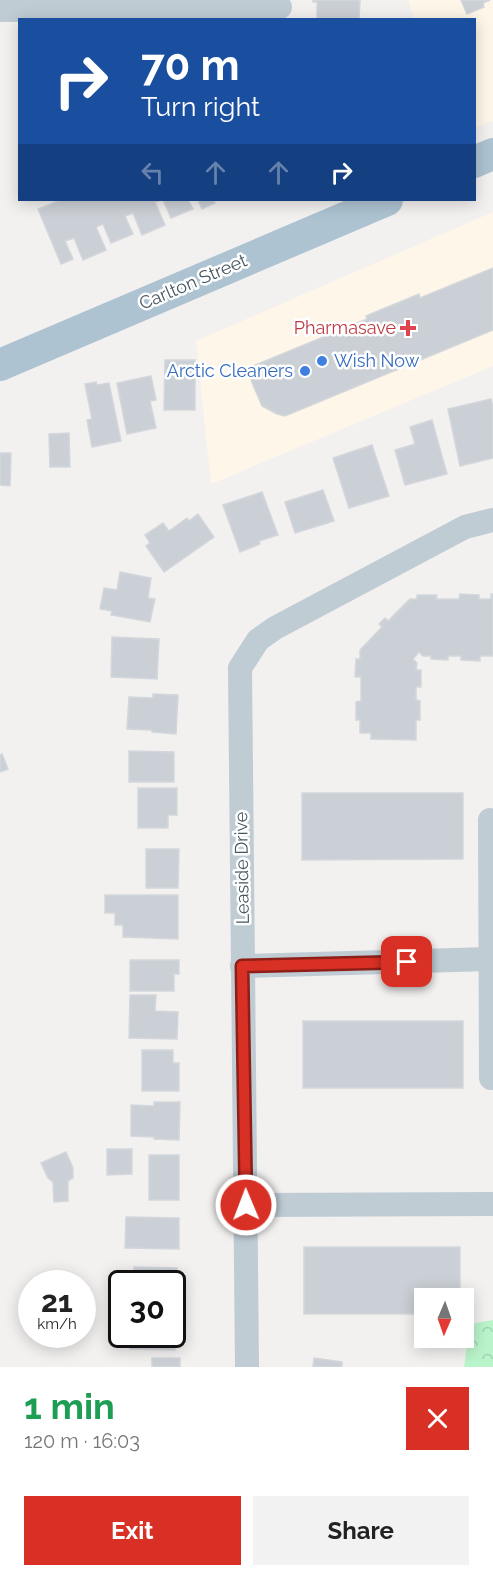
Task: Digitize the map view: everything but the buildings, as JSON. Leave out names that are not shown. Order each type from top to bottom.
[{"type":"main road","points":[[476,161],[493,154]]},
{"type":"main road","name":"Carlton Street","points":[[0,365],[373,202]]},
{"type":"street","points":[[0,10],[282,9]]},
{"type":"street","name":"Leaside Drive","points":[[247,1367],[240,668],[258,640],[275,628],[465,527],[493,520]]},
{"type":"street","points":[[493,820],[490,820],[491,1078],[493,1078]]},
{"type":"street","points":[[242,966],[490,959]]},
{"type":"street","points":[[246,1205],[493,1204]]},
{"type":"shaded area","points":[[408,0],[493,0],[493,121],[476,127],[476,18],[414,18]]},
{"type":"shaded area","points":[[493,212],[493,366],[211,484],[196,341]]},
{"type":"green space","points":[[493,1320],[493,1367],[464,1367],[467,1348],[474,1348],[474,1323]]},
{"type":"place","name":"Pharmasave","points":[[408,328]]},
{"type":"place","name":"Wish Now","points":[[322,361]]},
{"type":"place","name":"Arctic Cleaners","points":[[305,371]]},
{"type":"route","points":[[246,1205],[242,966],[407,962]]}]
